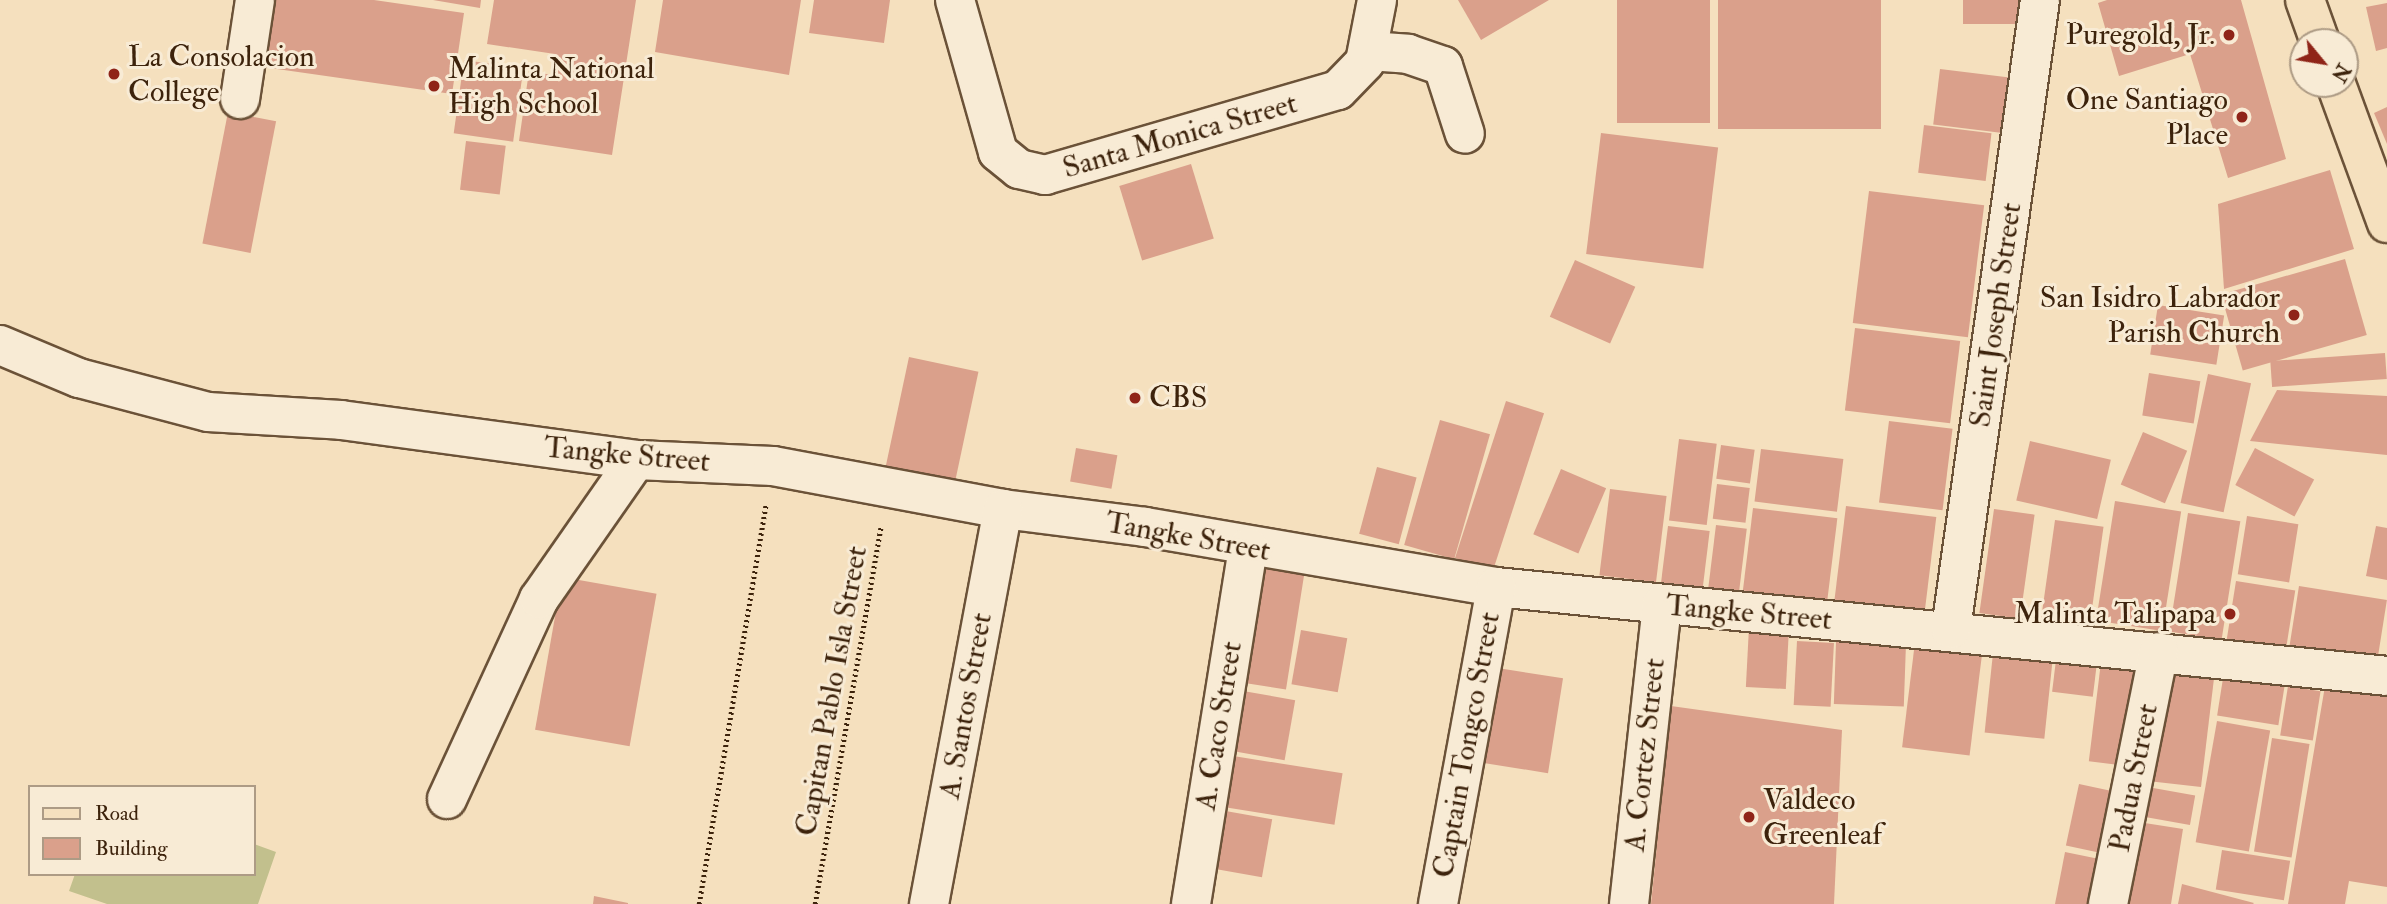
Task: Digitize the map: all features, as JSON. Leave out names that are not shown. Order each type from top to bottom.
[{"type":"main road","points":[[2305,0],[2315,28]]},
{"type":"main road","points":[[2341,98],[2387,223]]},
{"type":"street","points":[[240,99],[255,0]]},
{"type":"street","name":"Santa Monica Street","points":[[956,0],[998,152],[1019,169],[1045,175],[1338,90],[1358,73],[1369,51],[1377,0]]},
{"type":"street","name":"Saint Joseph Street","points":[[1951,629],[2040,0]]},
{"type":"street","points":[[1369,51],[1408,54],[1443,66],[1465,134]]},
{"type":"street","name":"Tangke Street","points":[[0,345],[79,378],[208,412],[341,421],[636,460],[773,466],[889,484],[1003,509],[1144,527],[1248,548],[1496,587],[1662,605],[1951,629],[2387,676]]},
{"type":"street","points":[[447,799],[540,599],[636,460]]},
{"type":"street","name":"A. Santos Street","points":[[929,904],[1003,509]]},
{"type":"street","name":"A. Caco Street","points":[[1191,904],[1248,548]]},
{"type":"street","name":"Captain Tongco Street","points":[[1438,904],[1496,587]]},
{"type":"street","name":"A. Cortez Street","points":[[1629,904],[1662,605]]},
{"type":"street","name":"Padua Street","points":[[2108,904],[2159,652]]},
{"type":"path","points":[[699,904],[773,466]]},
{"type":"path","name":"Capitan Pablo Isla Street","points":[[816,904],[889,484]]},
{"type":"shaded area","points":[[256,845],[276,852],[258,904],[107,904],[69,891],[74,876],[256,876]]},
{"type":"building","points":[[273,0],[374,0],[464,13],[452,94],[263,67]]},
{"type":"building","points":[[433,0],[481,0],[480,8]]},
{"type":"building","points":[[494,0],[636,0],[612,155],[519,141],[529,71],[552,75],[555,54],[487,44]]},
{"type":"building","points":[[663,0],[801,0],[789,75],[655,52]]},
{"type":"building","points":[[814,0],[890,0],[884,43],[809,33]]},
{"type":"building","points":[[1458,0],[1549,0],[1481,40]]},
{"type":"building","points":[[1617,0],[1710,0],[1710,123],[1617,123]]},
{"type":"building","points":[[1718,0],[1881,0],[1881,129],[1718,129]]},
{"type":"building","points":[[1963,0],[2024,0],[2024,24],[1963,24]]},
{"type":"building","name":"One Santiago Place","points":[[2107,0],[2241,0],[2286,159],[2228,178],[2190,54],[2119,76],[2098,3]]},
{"type":"building","points":[[2387,3],[2387,48],[2376,51],[2366,7]]},
{"type":"building","points":[[464,60],[523,68],[513,142],[454,133]]},
{"type":"building","points":[[1940,69],[2011,78],[2005,133],[1933,125]]},
{"type":"building","points":[[2387,107],[2387,144],[2374,113]]},
{"type":"building","points":[[228,112],[276,121],[251,253],[202,244]]},
{"type":"building","points":[[1924,125],[1991,133],[1986,181],[1918,173]]},
{"type":"building","points":[[1601,133],[1718,147],[1703,268],[1586,254]]},
{"type":"building","points":[[466,141],[506,146],[500,195],[460,190]]},
{"type":"building","points":[[1191,164],[1214,239],[1142,261],[1119,186]]},
{"type":"building","points":[[2330,170],[2354,249],[2224,289],[2218,204]]},
{"type":"building","points":[[1869,191],[1984,205],[1968,337],[1853,323]]},
{"type":"building","name":"San Isidro Labrador Parish Church","points":[[2345,259],[2367,335],[2243,370],[2221,295]]},
{"type":"building","points":[[1575,260],[1635,287],[1610,343],[1550,317]]},
{"type":"building","points":[[2158,305],[2224,315],[2216,365],[2150,354]]},
{"type":"building","points":[[1855,328],[1960,341],[1950,423],[1845,410]]},
{"type":"building","points":[[2385,353],[2387,379],[2272,387],[2270,361]]},
{"type":"building","points":[[909,357],[978,372],[955,481],[886,467]]},
{"type":"building","points":[[2149,373],[2200,381],[2194,424],[2142,415]]},
{"type":"building","points":[[2208,374],[2251,383],[2224,512],[2181,503]]},
{"type":"building","points":[[2277,390],[2387,396],[2387,455],[2250,441]]},
{"type":"building","points":[[1506,401],[1544,413],[1493,570],[1455,558]]},
{"type":"building","points":[[1440,420],[1490,434],[1454,559],[1404,545]]},
{"type":"building","points":[[1889,421],[1953,429],[1943,510],[1879,502]]},
{"type":"building","points":[[2143,432],[2187,451],[2165,503],[2121,484]]},
{"type":"building","points":[[1679,439],[1717,444],[1707,525],[1669,520]]},
{"type":"building","points":[[2030,441],[2111,460],[2097,519],[2016,500]]},
{"type":"building","points":[[1721,445],[1755,450],[1750,483],[1716,479]]},
{"type":"building","points":[[1076,448],[1117,455],[1111,489],[1070,481]]},
{"type":"building","points":[[2255,448],[2314,479],[2294,517],[2235,485]]},
{"type":"building","points":[[1761,449],[1843,459],[1837,512],[1755,502]]},
{"type":"building","points":[[1377,467],[1417,478],[1399,544],[1359,534]]},
{"type":"building","points":[[1561,469],[1606,488],[1578,554],[1533,534]]},
{"type":"building","points":[[1717,484],[1750,488],[1745,523],[1713,519]]},
{"type":"building","points":[[1610,489],[1667,496],[1656,582],[1599,575]]},
{"type":"building","points":[[2115,501],[2181,511],[2162,631],[2096,621]]},
{"type":"building","points":[[1846,506],[1936,517],[1925,612],[1834,601]]},
{"type":"building","points":[[1753,508],[1837,518],[1827,601],[1743,590]]},
{"type":"building","points":[[1994,509],[2035,515],[2020,619],[1979,613]]},
{"type":"building","points":[[2188,513],[2240,521],[2222,640],[2169,632]]},
{"type":"building","points":[[2247,516],[2298,524],[2289,582],[2238,574]]},
{"type":"building","points":[[2055,520],[2104,527],[2089,627],[2041,620]]},
{"type":"building","points":[[1716,525],[1747,529],[1738,597],[1708,593]]},
{"type":"building","points":[[1668,526],[1710,531],[1703,589],[1661,584]]},
{"type":"building","points":[[2376,526],[2387,528],[2387,580],[2366,576]]},
{"type":"building","points":[[1260,566],[1304,573],[1286,690],[1242,683]]},
{"type":"building","points":[[562,577],[657,594],[630,746],[535,730]]},
{"type":"building","points":[[2236,581],[2295,590],[2286,649],[2227,639]]},
{"type":"building","points":[[2299,586],[2387,600],[2377,661],[2289,647]]},
{"type":"building","points":[[1749,627],[1789,629],[1786,689],[1746,687]]},
{"type":"building","points":[[1301,630],[1347,638],[1338,692],[1291,684]]},
{"type":"building","points":[[1797,641],[1834,643],[1831,707],[1794,705]]},
{"type":"building","points":[[1836,642],[1906,644],[1904,706],[1834,704]]},
{"type":"building","points":[[1915,642],[1982,650],[1970,755],[1902,747]]},
{"type":"building","points":[[1993,653],[2053,659],[2044,739],[1985,733]]},
{"type":"building","points":[[2056,660],[2097,665],[2093,697],[2052,692]]},
{"type":"building","points":[[2101,662],[2148,668],[2135,767],[2089,761]]},
{"type":"building","points":[[2162,664],[2215,670],[2201,787],[2139,780]]},
{"type":"building","points":[[1485,666],[1563,678],[1548,773],[1470,761]]},
{"type":"building","points":[[2224,672],[2285,682],[2278,725],[2217,715]]},
{"type":"building","points":[[2288,686],[2321,691],[2313,741],[2280,735]]},
{"type":"building","points":[[2325,686],[2387,695],[2387,887],[2349,881],[2345,904],[2288,904]]},
{"type":"building","points":[[1243,691],[1295,700],[1285,760],[1232,751]]},
{"type":"building","name":"Valdeco Greenleaf","points":[[1671,706],[1842,730],[1834,904],[1651,904]]},
{"type":"building","points":[[2217,721],[2270,730],[2249,852],[2196,842]]},
{"type":"building","points":[[2272,738],[2310,744],[2292,858],[2254,852]]},
{"type":"building","points":[[1227,755],[1343,773],[1334,825],[1219,806]]},
{"type":"building","points":[[2079,784],[2127,794],[2114,856],[2066,846]]},
{"type":"building","points":[[2142,786],[2195,795],[2190,825],[2137,816]]},
{"type":"building","points":[[1220,810],[1272,819],[1262,877],[1210,868]]},
{"type":"building","points":[[2132,821],[2183,829],[2171,904],[2126,904]]},
{"type":"building","points":[[2222,850],[2290,861],[2284,900],[2216,890]]},
{"type":"building","points":[[2065,852],[2109,861],[2101,904],[2055,904]]},
{"type":"building","points":[[2182,884],[2254,903],[2178,904]]},
{"type":"building","points":[[594,896],[628,903],[628,904],[593,904]]},
{"type":"place","name":"Puregold, Jr.","points":[[2229,35]]},
{"type":"place","name":"La Consolacion College","points":[[114,74]]},
{"type":"place","name":"Malinta National High School","points":[[434,86]]},
{"type":"place","name":"One Santiago Place","points":[[2242,117]]},
{"type":"place","name":"San Isidro Labrador Parish Church","points":[[2294,315]]},
{"type":"place","name":"CBS","points":[[1135,398]]},
{"type":"place","name":"Malinta Talipapa","points":[[2230,614]]},
{"type":"place","name":"Valdeco Greenleaf","points":[[1749,817]]}]
